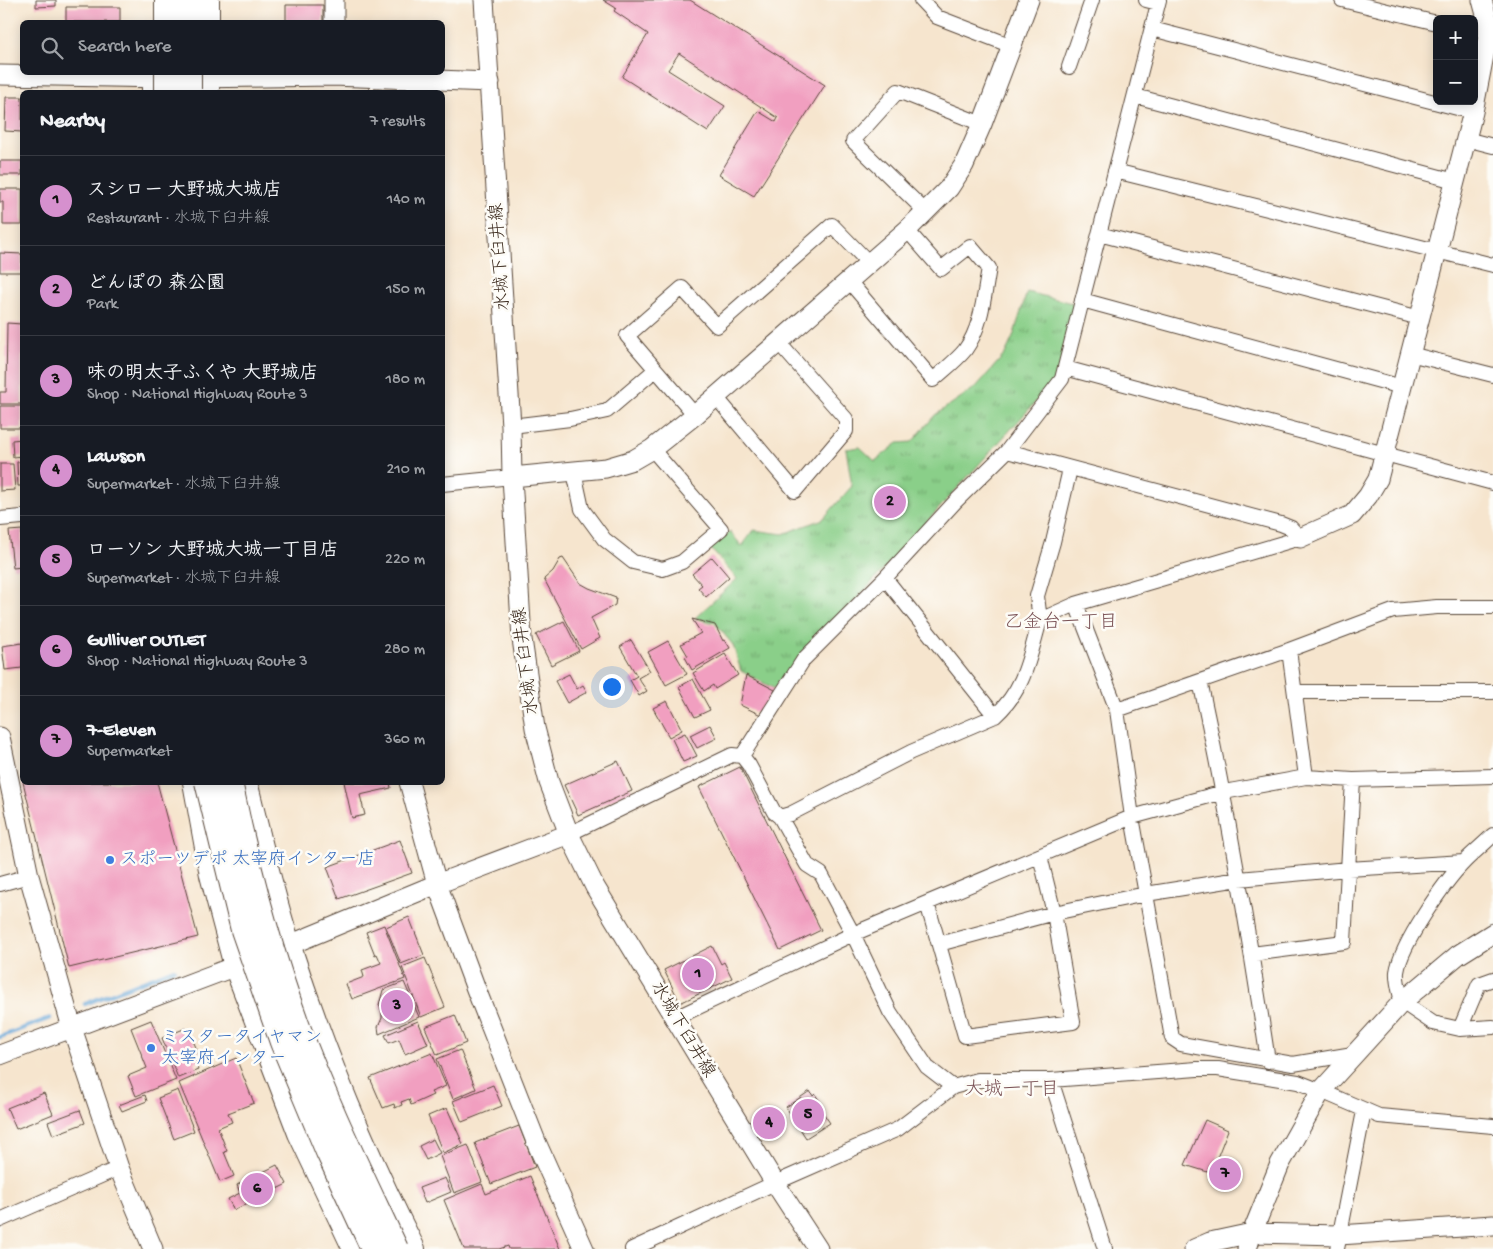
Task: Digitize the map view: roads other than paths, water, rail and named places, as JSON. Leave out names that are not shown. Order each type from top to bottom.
[{"type":"highway","points":[[154,0],[154,20]]},
{"type":"highway","points":[[167,0],[167,20]]},
{"type":"highway","points":[[189,20],[190,0]]},
{"type":"highway","points":[[207,0],[207,20]]},
{"type":"highway","points":[[190,90],[202,79]]},
{"type":"highway","points":[[196,785],[212,875],[236,966],[300,1133],[355,1249]]},
{"type":"highway","points":[[209,785],[244,930],[282,1042],[328,1152],[373,1249]]},
{"type":"highway","points":[[231,785],[239,827],[264,923],[298,1027],[348,1146],[396,1249]]},
{"type":"highway","points":[[246,785],[288,945],[303,988],[349,1108],[394,1211],[413,1249]]},
{"type":"street","points":[[334,0],[334,20]]},
{"type":"street","name":"水城下臼井線","points":[[484,0],[511,426],[512,477],[521,621],[528,691],[549,782],[568,834],[595,888],[818,1249]]},
{"type":"street","points":[[921,0],[933,5],[937,17],[1012,46]]},
{"type":"street","points":[[445,484],[606,468],[633,460],[652,449],[695,415],[868,262],[907,230],[949,188],[964,165],[982,124],[1030,0]]},
{"type":"street","points":[[1069,67],[1092,0]]},
{"type":"street","points":[[1342,0],[1433,22]]},
{"type":"street","points":[[1040,620],[1076,604],[1300,538],[1352,515],[1368,496],[1378,479],[1473,112],[1488,22],[1482,0]]},
{"type":"street","points":[[742,756],[804,659],[885,578],[955,502],[1007,451],[1062,379],[1152,29],[1155,1]]},
{"type":"street","points":[[1152,29],[1473,112]]},
{"type":"street","points":[[0,75],[159,82],[202,79],[490,82]]},
{"type":"street","points":[[926,212],[853,141],[898,91],[982,124]]},
{"type":"street","points":[[1135,96],[1455,181]]},
{"type":"street","points":[[1466,140],[1493,146]]},
{"type":"street","points":[[1115,171],[1493,265]]},
{"type":"street","points":[[695,415],[627,336],[682,288],[717,326],[832,225],[868,262]]},
{"type":"street","points":[[848,280],[934,380],[958,358],[971,339],[981,312],[989,268],[970,246],[940,269],[907,230]]},
{"type":"street","points":[[1099,234],[1420,318]]},
{"type":"street","points":[[1082,300],[1402,387]]},
{"type":"street","points":[[716,397],[795,490],[846,431],[846,419],[778,342]]},
{"type":"street","points":[[1410,354],[1493,375]]},
{"type":"street","points":[[1065,368],[1493,483]]},
{"type":"street","points":[[511,426],[608,412],[655,370]]},
{"type":"street","points":[[574,472],[582,509],[604,539],[633,562],[663,569],[682,562],[721,529],[652,449]]},
{"type":"street","points":[[1007,451],[1281,524],[1291,528],[1300,538]]},
{"type":"street","points":[[780,817],[790,814],[911,752],[994,716],[1006,706],[1021,684],[1040,620],[1037,596],[1053,542],[1070,469]]},
{"type":"street","points":[[0,519],[20,517]]},
{"type":"street","points":[[885,578],[994,716]]},
{"type":"street","points":[[1076,604],[1116,710],[1132,817],[1172,1038],[1181,1044],[1292,1064],[1353,1054]]},
{"type":"street","points":[[1116,710],[1289,650],[1393,611],[1437,607],[1493,607]]},
{"type":"street","points":[[1289,650],[1306,777]]},
{"type":"street","points":[[1200,681],[1224,792],[1268,1061]]},
{"type":"street","points":[[1295,692],[1493,692]]},
{"type":"street","points":[[0,737],[29,876],[72,1028],[119,1168],[154,1249]]},
{"type":"street","points":[[0,1055],[236,966],[437,884],[568,834],[732,755],[742,756],[749,765],[774,812],[780,817],[807,866],[821,874],[853,934],[890,1012],[927,1066],[953,1087]]},
{"type":"street","points":[[675,1018],[853,934],[1132,817],[1224,792],[1306,777],[1353,780],[1493,776]]},
{"type":"street","points":[[1252,954],[1344,942],[1353,780]]},
{"type":"street","points":[[410,785],[437,884],[476,989],[537,1144],[584,1249]]},
{"type":"street","points":[[1493,835],[1464,862],[1435,899],[1400,960],[1397,973],[1402,1002],[1433,1023],[1460,1029],[1493,1027]]},
{"type":"street","points":[[927,903],[965,1036],[1073,1022],[1054,913],[1040,856]]},
{"type":"street","points":[[939,944],[1054,913],[1146,894],[1239,879],[1348,869],[1464,862]]},
{"type":"street","points":[[0,884],[29,876]]},
{"type":"street","points":[[1250,1241],[1280,1164],[1322,1091],[1353,1054],[1402,1002],[1458,955],[1493,933]]},
{"type":"street","points":[[1460,1029],[1479,984],[1493,979]]},
{"type":"street","points":[[632,1249],[898,1129],[953,1087],[978,1080],[1050,1080],[1218,1069],[1298,1082],[1378,1116],[1493,1126]]},
{"type":"street","points":[[1050,1080],[1105,1249]]},
{"type":"street","points":[[1338,1242],[1364,1111]]},
{"type":"street","points":[[0,1220],[119,1168]]},
{"type":"street","points":[[1194,1249],[1210,1242],[1338,1242],[1493,1226]]},
{"type":"waterway","points":[[85,1004],[174,969]]},
{"type":"waterway","points":[[0,1037],[50,1018]]},
{"type":"place","name":"どんぽの 森公園","points":[[890,502]]},
{"type":"place","name":"スポーツデポ 太宰府インター店","points":[[110,860]]},
{"type":"place","name":"スシロー 大野城大城店","points":[[698,974]]},
{"type":"place","name":"味の明太子ふくや 大野城店","points":[[397,1006]]},
{"type":"place","name":"ミスタータイヤマン 太宰府インター","points":[[151,1048]]},
{"type":"place","name":"ローソン 大野城大城一丁目店","points":[[808,1115]]},
{"type":"place","name":"Lawson","points":[[769,1123]]},
{"type":"place","name":"7-Eleven","points":[[1225,1174]]},
{"type":"place","name":"Gulliver OUTLET","points":[[257,1189]]},
{"type":"district","name":"乙金台一丁目","points":[[1061,623]]},
{"type":"district","name":"大城一丁目","points":[[1012,1090]]}]
